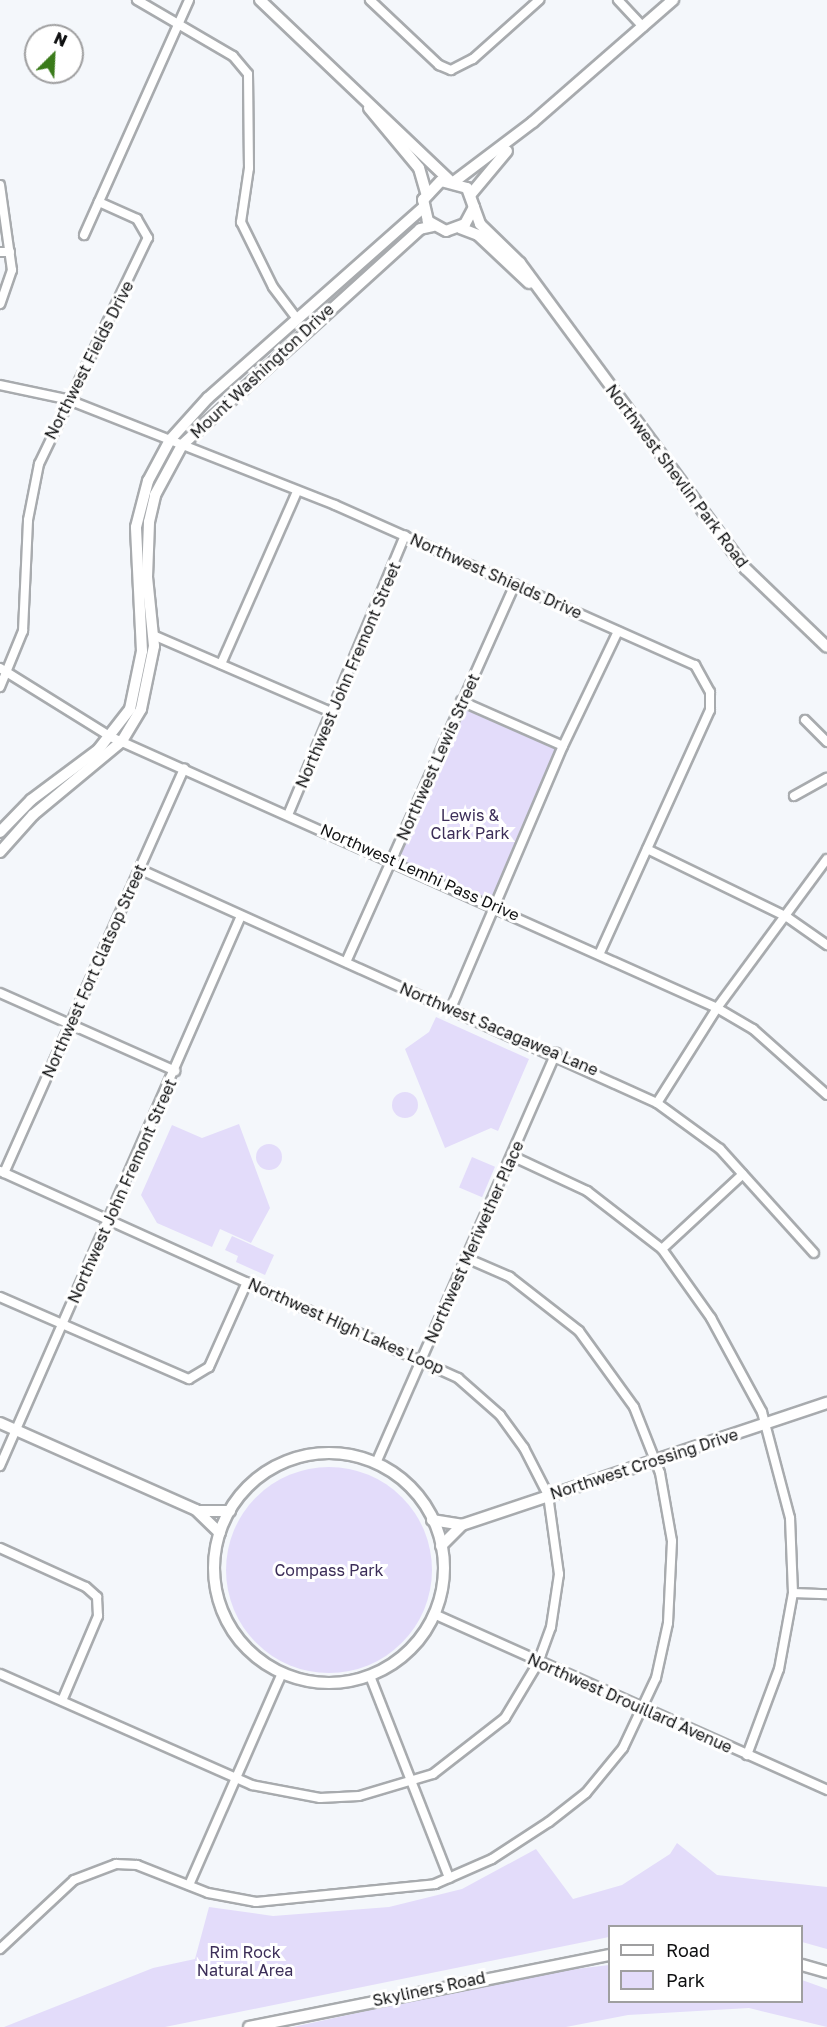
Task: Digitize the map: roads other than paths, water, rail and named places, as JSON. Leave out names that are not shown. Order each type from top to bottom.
[{"type":"main road","points":[[260,0],[362,98],[452,180],[471,194],[474,207],[460,228],[433,226],[423,208],[426,193],[419,168],[362,98]]},
{"type":"main road","points":[[426,193],[452,180],[533,122],[673,0]]},
{"type":"main road","points":[[471,194],[481,176],[533,122]]},
{"type":"main road","name":"Northwest Shevlin Park Road","points":[[474,207],[480,224],[520,263],[746,569],[827,647]]},
{"type":"main road","name":"Mount Washington Drive","points":[[0,832],[31,800],[111,737],[130,709],[141,671],[134,552],[141,501],[170,440],[188,416],[423,208]]},
{"type":"main road","name":"Mount Washington Drive","points":[[0,852],[33,815],[123,741],[149,687],[153,634],[149,522],[155,495],[182,445],[420,229],[433,226]]},
{"type":"main road","name":"Northwest Shevlin Park Road","points":[[460,228],[478,235],[541,294]]},
{"type":"main road","name":"Northwest Crossing Drive","points":[[441,1546],[462,1525],[827,1403]]},
{"type":"main road","points":[[0,1423],[196,1510],[220,1533]]},
{"type":"main road","points":[[338,1454],[376,1463],[412,1489],[432,1520],[441,1546],[443,1584],[434,1614],[403,1655],[370,1676],[330,1683],[282,1673],[239,1642],[223,1617],[214,1577],[220,1533],[230,1511],[250,1486],[286,1461],[338,1454]]},
{"type":"main road","points":[[196,1510],[230,1511]]},
{"type":"main road","name":"Northwest Crossing Drive","points":[[432,1520],[462,1525]]},
{"type":"main road","name":"Skyliners Road","points":[[249,2027],[608,1955]]},
{"type":"main road","points":[[803,1966],[827,1972]]},
{"type":"street","points":[[138,0],[233,56],[252,84],[242,222],[273,286],[297,319]]},
{"type":"street","points":[[84,235],[189,0]]},
{"type":"street","points":[[370,0],[439,66],[451,70],[473,59],[539,0]]},
{"type":"street","points":[[618,0],[643,27]]},
{"type":"street","points":[[0,185],[12,270],[0,304]]},
{"type":"street","name":"Northwest Fields Drive","points":[[0,687],[23,631],[34,479],[66,399],[120,301],[148,238],[137,219],[99,202]]},
{"type":"street","points":[[0,252],[10,252]]},
{"type":"street","name":"Northwest Shields Drive","points":[[0,385],[66,399],[170,440],[296,494],[405,535],[695,665],[710,692],[710,710],[600,952]]},
{"type":"street","points":[[221,664],[296,494]]},
{"type":"street","name":"Northwest John Fremont Street","points":[[288,814],[333,713],[405,535]]},
{"type":"street","name":"Northwest Lewis Street","points":[[346,962],[515,584]]},
{"type":"street","points":[[452,1006],[498,907],[563,746],[618,631]]},
{"type":"street","points":[[153,634],[333,713]]},
{"type":"street","name":"Northwest Lemhi Pass Drive","points":[[0,668],[111,737],[600,952],[717,1008],[753,1029],[827,1095]]},
{"type":"street","points":[[462,701],[563,746]]},
{"type":"street","points":[[805,720],[827,742]]},
{"type":"street","name":"Northwest Fort Clatsop Street","points":[[2,1172],[184,768]]},
{"type":"street","points":[[794,796],[827,778]]},
{"type":"street","points":[[647,849],[787,917],[827,945]]},
{"type":"street","points":[[657,1102],[717,1008],[787,917],[827,859]]},
{"type":"street","name":"Northwest Sacagawea Lane","points":[[139,869],[346,962],[452,1006],[657,1102],[698,1131],[743,1174],[814,1253]]},
{"type":"street","name":"Northwest John Fremont Street","points":[[0,1466],[242,916]]},
{"type":"street","points":[[0,993],[175,1071]]},
{"type":"street","name":"Northwest Meriwether Place","points":[[376,1463],[556,1053]]},
{"type":"street","points":[[512,1156],[587,1191],[662,1249],[733,1353],[766,1424],[790,1518],[792,1593],[778,1669],[747,1755]]},
{"type":"street","name":"Northwest High Lakes Loop","points":[[0,1674],[235,1779],[320,1798],[411,1784],[491,1732],[517,1702],[538,1663],[551,1628],[559,1574],[548,1496],[500,1415],[468,1386],[422,1359],[2,1172]]},
{"type":"street","points":[[662,1249],[743,1174]]},
{"type":"street","points":[[0,1949],[74,1880],[98,1867],[137,1865],[235,1900],[276,1903],[389,1893],[449,1878],[518,1843],[586,1793],[623,1748],[644,1708],[662,1653],[672,1595],[672,1541],[656,1460],[634,1407],[579,1331],[510,1277],[466,1258]]},
{"type":"street","points":[[0,1297],[178,1377],[197,1377],[211,1363],[247,1282]]},
{"type":"street","points":[[0,1548],[89,1588],[99,1600],[98,1616],[62,1701]]},
{"type":"street","points":[[792,1593],[827,1594]]},
{"type":"street","name":"Northwest Drouillard Avenue","points":[[434,1614],[538,1663],[827,1790]]},
{"type":"street","points":[[189,1885],[282,1673]]},
{"type":"street","points":[[370,1676],[449,1878]]},
{"type":"park label","name":"Lewis & Clark Park","points":[[470,824]]},
{"type":"park label","name":"Compass Park","points":[[329,1570]]},
{"type":"park label","name":"Rim Rock Natural Area","points":[[245,1961]]}]
